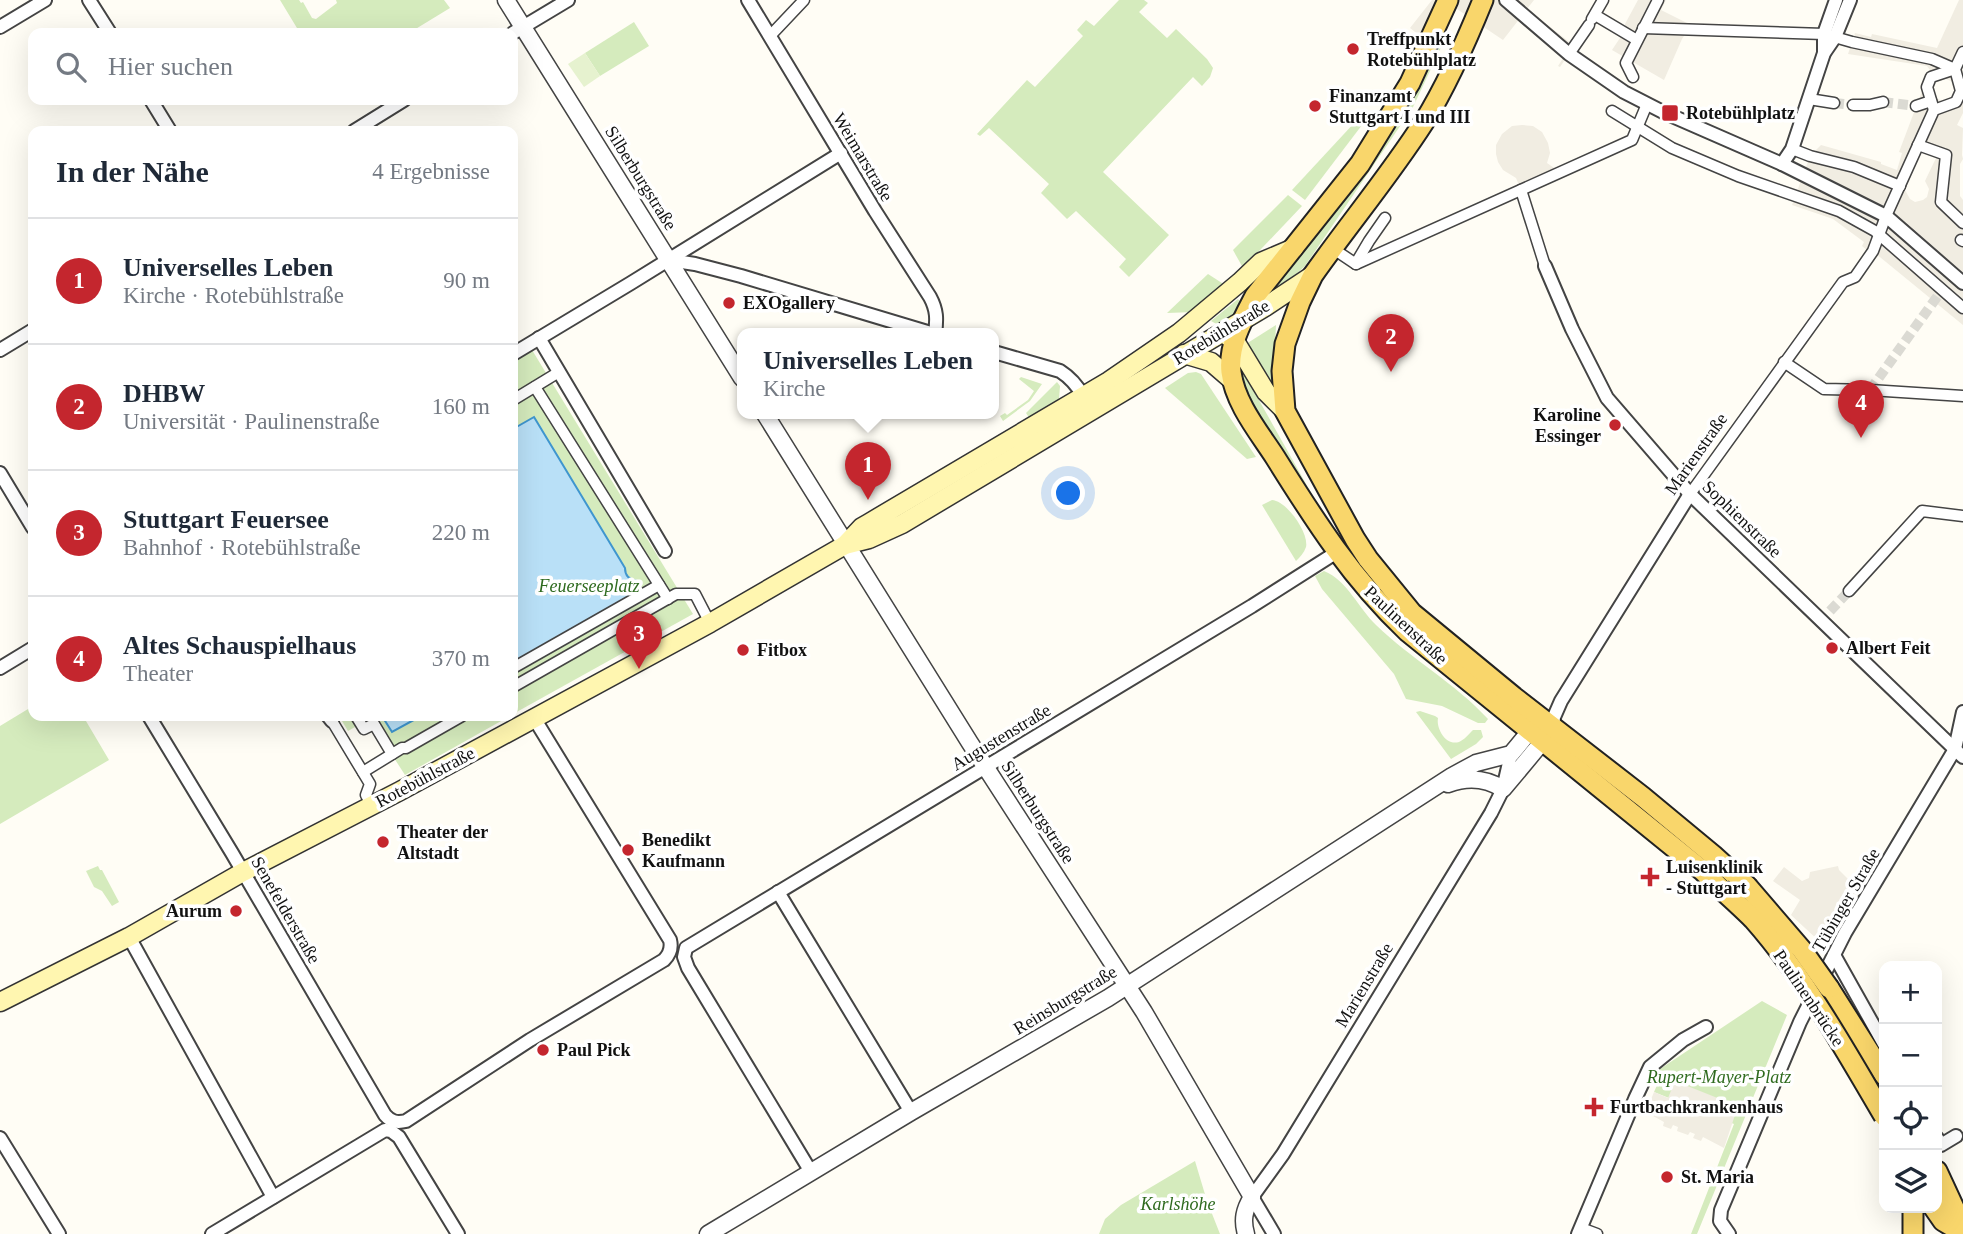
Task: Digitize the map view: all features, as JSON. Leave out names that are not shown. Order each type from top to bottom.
[{"type":"main road","name":"Rotebühlstraße","points":[[1243,320],[1313,275],[1425,119],[1451,74],[1483,0]]},
{"type":"main road","name":"Rotebühlstraße","points":[[0,1002],[129,937],[243,872],[372,806],[710,623],[845,545],[869,539],[914,506],[1132,366],[1179,333],[1261,262],[1294,248],[1360,164],[1382,131],[1410,83],[1445,2]]},
{"type":"main road","name":"Paulinenstraße","points":[[1294,248],[1255,296],[1243,320],[1228,337],[1233,381],[1243,408],[1337,552],[1378,603],[1407,631],[1713,855],[1746,886]]},
{"type":"main road","name":"Paulinenstraße","points":[[1313,275],[1285,344],[1282,371],[1285,411],[1368,559],[1412,613],[1721,889]]},
{"type":"main road","points":[[1179,333],[1202,329],[1228,337],[1266,392],[1285,411]]},
{"type":"main road","name":"Rotebühlstraße","points":[[914,506],[1184,354],[1228,337]]},
{"type":"main road","points":[[1184,354],[1211,362],[1233,381]]},
{"type":"main road","name":"Paulinenbrücke","points":[[1746,886],[1802,950],[1879,1066]]},
{"type":"main road","name":"Paulinenbrücke","points":[[1721,889],[1752,918],[1786,960],[1810,994],[1879,1108]]},
{"type":"main road","points":[[1942,1179],[1963,1200]]},
{"type":"main road","points":[[1942,1180],[1963,1227]]},
{"type":"main road","points":[[1913,1213],[1913,1234]]},
{"type":"main road","points":[[1937,1213],[1943,1221],[1963,1233]]},
{"type":"street","points":[[0,27],[45,0]]},
{"type":"street","points":[[89,0],[107,28]]},
{"type":"street","name":"Silberburgstraße","points":[[506,0],[517,28]]},
{"type":"street","points":[[518,30],[568,0]]},
{"type":"street","name":"Weimarstraße","points":[[748,0],[935,308],[935,328]]},
{"type":"street","points":[[770,36],[804,0]]},
{"type":"street","points":[[1506,0],[1569,54],[1624,92],[1782,164],[1886,216],[1963,283]]},
{"type":"street","points":[[1569,54],[1603,0]]},
{"type":"street","points":[[1633,77],[1626,63],[1658,0]]},
{"type":"street","points":[[1782,164],[1792,149],[1809,99],[1830,35],[1836,0]]},
{"type":"street","points":[[1830,35],[1850,0]]},
{"type":"street","points":[[1591,21],[1637,40]]},
{"type":"street","points":[[1643,28],[1830,35],[1932,59],[1955,69]]},
{"type":"street","name":"Silberburgstraße","points":[[518,30],[669,260],[737,370]]},
{"type":"street","points":[[1916,106],[1956,102],[1961,91],[1955,69],[1963,52]]},
{"type":"street","name":"Marienstraße","points":[[1252,1197],[1283,1154],[1491,813],[1503,789],[1541,728],[1554,717],[1560,701],[1690,494],[1843,282],[1855,277],[1873,251],[1932,106],[1927,87],[1931,77],[1955,69]]},
{"type":"street","points":[[1809,99],[1834,103]]},
{"type":"street","points":[[1853,105],[1883,102]]},
{"type":"street","points":[[1356,264],[1632,140],[1647,104]]},
{"type":"street","points":[[154,105],[167,126]]},
{"type":"street","points":[[362,126],[396,105]]},
{"type":"street","points":[[1612,111],[1672,148],[1738,176],[1839,211],[1880,236],[1963,308]]},
{"type":"street","points":[[1918,145],[1946,155],[1941,202],[1963,223]]},
{"type":"street","points":[[1792,149],[1854,167],[1900,187]]},
{"type":"street","points":[[518,351],[841,152]]},
{"type":"street","name":"Sophienstraße","points":[[1521,190],[1545,266],[1572,329],[1607,398],[1690,494],[1826,616],[1959,753]]},
{"type":"street","points":[[1356,264],[1368,241],[1385,218]]},
{"type":"street","points":[[1332,248],[1356,264]]},
{"type":"street","points":[[669,260],[741,276],[914,328]]},
{"type":"street","points":[[0,350],[28,333]]},
{"type":"street","points":[[539,338],[665,551]]},
{"type":"street","points":[[999,353],[1060,371],[1069,377],[1083,396]]},
{"type":"street","points":[[1784,362],[1824,389],[1963,396]]},
{"type":"street","points":[[518,397],[559,372]]},
{"type":"street","points":[[535,387],[668,600]]},
{"type":"street","name":"Silberburgstraße","points":[[768,419],[845,545],[1127,986],[1274,1234]]},
{"type":"street","points":[[0,472],[28,520]]},
{"type":"street","points":[[1849,591],[1922,511],[1963,516]]},
{"type":"street","name":"Augustenstraße","points":[[811,1172],[688,968],[684,952],[689,945],[1337,552]]},
{"type":"street","points":[[518,664],[659,585]]},
{"type":"street","points":[[518,684],[676,594],[695,594],[710,623]]},
{"type":"street","points":[[0,668],[28,651]]},
{"type":"street","name":"Tübinger Straße","points":[[1725,1230],[1720,1221],[1721,1210],[1800,1022],[1845,933],[1959,753],[1963,712]]},
{"type":"street","points":[[212,1234],[381,1132],[406,1121],[530,1040],[669,955],[670,940],[534,718]]},
{"type":"street","name":"Senefelderstraße","points":[[152,721],[458,1234]]},
{"type":"street","points":[[332,721],[370,784],[366,795],[372,806]]},
{"type":"street","points":[[359,721],[364,729],[374,724],[393,754]]},
{"type":"street","points":[[363,772],[453,721]]},
{"type":"street","points":[[1511,754],[1541,728]]},
{"type":"street","name":"Marienstraße","points":[[1503,789],[1511,754]]},
{"type":"street","name":"Reinsburgstraße","points":[[708,1234],[1127,986],[1476,762],[1511,754]]},
{"type":"street","name":"Reinsburgstraße","points":[[1435,788],[1471,779],[1492,782],[1503,789]]},
{"type":"street","points":[[778,892],[911,1112]]},
{"type":"street","points":[[129,937],[273,1197]]},
{"type":"street","points":[[1834,955],[1879,1035]]},
{"type":"street","points":[[1597,1234],[1580,1231],[1650,1067],[1683,1040],[1706,1027]]},
{"type":"street","points":[[1942,1141],[1956,1136]]},
{"type":"street","points":[[0,1138],[59,1234]]},
{"type":"street","points":[[1246,1234],[1244,1214],[1252,1197]]},
{"type":"green space","points":[[280,0],[303,2],[312,18],[316,19],[337,3],[336,0],[444,0],[450,8],[417,28],[297,28]]},
{"type":"green space","points":[[1119,0],[1144,0],[1148,3],[1139,12],[1167,38],[1176,29],[1213,68],[1210,77],[1202,86],[1193,77],[1103,172],[1169,235],[1129,277],[1119,267],[1126,259],[1076,211],[1067,219],[1041,193],[1049,184],[989,128],[980,136],[977,134],[1027,80],[1035,87],[1083,36],[1077,30],[1086,20],[1094,26]]},
{"type":"green space","points":[[634,22],[649,46],[600,76],[585,53]]},
{"type":"green space","points":[[1440,37],[1445,39],[1413,107],[1305,266],[1272,290],[1271,289]]},
{"type":"green space","points":[[585,53],[600,76],[584,87],[568,64]]},
{"type":"green space","points":[[1356,121],[1362,125],[1305,200],[1292,190]]},
{"type":"green space","points":[[1288,195],[1302,206],[1243,268],[1233,250]]},
{"type":"green space","points":[[1208,274],[1225,285],[1194,312],[1167,313]]},
{"type":"green space","points":[[1238,299],[1242,304],[1235,317],[1220,326],[1211,321]]},
{"type":"green space","points":[[1276,325],[1273,386],[1271,387],[1246,344]]},
{"type":"green space","name":"Feuerseeplatz","points":[[532,350],[693,614],[518,711],[518,359]]},
{"type":"green space","points":[[1242,370],[1323,514],[1261,423],[1250,403]]},
{"type":"green space","points":[[1188,373],[1201,374],[1256,457],[1247,459],[1165,388]]},
{"type":"green space","points":[[1021,377],[1042,384],[1030,401],[1003,421],[1000,416],[1005,413],[1007,415],[1028,400],[1034,391],[1019,379]]},
{"type":"green space","points":[[1057,382],[1060,386],[1059,399],[1030,419],[1026,413]]},
{"type":"green space","points":[[1272,500],[1284,506],[1301,526],[1306,547],[1296,561],[1262,505]]},
{"type":"green space","points":[[1324,571],[1339,581],[1390,637],[1475,706],[1488,719],[1485,723],[1478,723],[1442,706],[1406,699],[1394,674],[1322,589],[1315,576]]},
{"type":"green space","points":[[28,709],[28,721],[86,721],[109,760],[0,824],[0,726]]},
{"type":"green space","points":[[1416,712],[1438,718],[1440,731],[1446,739],[1454,743],[1461,741],[1473,730],[1481,730],[1483,737],[1451,759]]},
{"type":"green space","points":[[342,721],[366,721],[348,731]]},
{"type":"green space","points":[[370,721],[501,721],[405,775]]},
{"type":"green space","points":[[98,866],[119,902],[112,906],[102,891],[94,887],[86,871]]},
{"type":"green space","name":"Rupert-Mayer-Platz","points":[[1762,1001],[1787,1015],[1697,1234],[1691,1234],[1734,1124],[1654,1092],[1662,1074],[1657,1071]]},
{"type":"green space","name":"Karlshöhe","points":[[1195,1161],[1220,1234],[1099,1234],[1105,1219],[1121,1205]]},
{"type":"shaded area","points":[[1432,0],[1534,0],[1527,9],[1572,44],[1582,35],[1560,67],[1558,66],[1569,49],[1524,13],[1503,40],[1448,3],[1419,35],[1410,28]]},
{"type":"shaded area","points":[[1638,0],[1666,0],[1661,10],[1691,25],[1664,80],[1612,50],[1624,32],[1625,24]]},
{"type":"shaded area","points":[[1959,0],[1963,0],[1963,113],[1957,125],[1963,128],[1960,196],[1963,200],[1963,241],[1960,244],[1963,246],[1963,325],[1875,253],[1873,255],[1862,246],[1864,242],[1833,219],[1792,205],[1810,156],[1821,145],[1881,162],[1897,170],[1902,153],[1899,152],[1930,70],[1927,66],[1848,54],[1855,33],[1937,48]],"holes":[[[1943,78],[1951,81],[1954,90],[1951,98],[1942,101],[1934,97],[1931,89],[1935,81]],[[1921,151],[1936,158],[1925,181],[1929,189],[1927,197],[1915,202],[1905,190]]]},
{"type":"shaded area","points":[[1512,126],[1533,126],[1542,132],[1550,153],[1547,163],[1560,172],[1521,190],[1516,178],[1503,170],[1498,162],[1496,145],[1502,134]]},
{"type":"shaded area","points":[[1838,866],[1866,897],[1834,955],[1791,915],[1800,900],[1773,881],[1784,867],[1802,881],[1809,878],[1810,872]]},
{"type":"shaded area","name":"Rupert-Mayer-Platz","points":[[1675,1081],[1740,1107],[1724,1148],[1703,1137],[1701,1141],[1693,1138],[1695,1134],[1690,1132],[1688,1135],[1677,1131],[1678,1127],[1673,1125],[1671,1129],[1663,1126],[1664,1122],[1646,1112],[1654,1092],[1668,1098]]},
{"type":"water","points":[[534,417],[627,575],[637,581],[638,592],[518,661],[518,426]]},
{"type":"water","points":[[385,721],[412,721],[392,732]]},
{"type":"tunnel","points":[[1883,102],[1916,106]]},
{"type":"tunnel","points":[[1834,103],[1853,105]]},
{"type":"tunnel","points":[[1870,390],[1942,290]]},
{"type":"tunnel","points":[[1830,611],[1849,591]]},
{"type":"place","name":"Treffpunkt Rotebühlplatz","points":[[1353,49]]},
{"type":"place","name":"Finanzamt Stuttgart I und III","points":[[1315,106]]},
{"type":"place","name":"Rotebühlplatz","points":[[1670,113]]},
{"type":"place","name":"EXOgallery","points":[[729,303]]},
{"type":"place","name":"DHBW","points":[[1391,372]]},
{"type":"place","name":"Karoline Essinger","points":[[1615,425]]},
{"type":"place","name":"Altes Schauspielhaus","points":[[1861,438]]},
{"type":"place","name":"Universelles Leben","points":[[868,500]]},
{"type":"place","name":"Albert Feit","points":[[1832,648]]},
{"type":"place","name":"Fitbox","points":[[743,650]]},
{"type":"place","name":"Stuttgart Feuersee","points":[[639,669]]},
{"type":"place","name":"Theater der Altstadt","points":[[383,842]]},
{"type":"place","name":"Benedikt Kaufmann","points":[[628,850]]},
{"type":"place","name":"Luisenklinik - Stuttgart","points":[[1650,877]]},
{"type":"place","name":"Aurum","points":[[236,911]]},
{"type":"place","name":"Paul Pick","points":[[543,1050]]},
{"type":"place","name":"Furtbachkrankenhaus","points":[[1594,1107]]},
{"type":"place","name":"St. Maria","points":[[1667,1177]]}]
